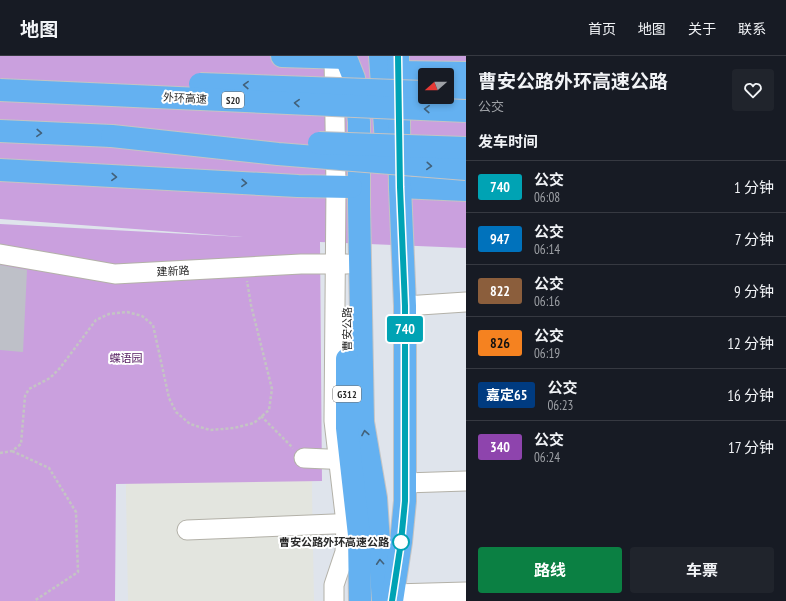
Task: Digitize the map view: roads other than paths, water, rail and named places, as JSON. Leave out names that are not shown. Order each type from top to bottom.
[{"type":"highway","points":[[282,56],[340,57],[354,78],[359,122],[349,180],[363,422],[376,498],[389,599]]},
{"type":"highway","points":[[380,56],[387,159],[400,187]]},
{"type":"highway","points":[[349,180],[383,109],[398,64]]},
{"type":"highway","points":[[398,64],[466,73]]},
{"type":"highway","points":[[389,599],[401,542],[405,483],[405,306],[400,187],[398,64]]},
{"type":"highway","points":[[0,78],[418,92]]},
{"type":"highway","name":"外环高速","points":[[0,90],[466,111]]},
{"type":"highway","points":[[454,92],[466,93]]},
{"type":"highway","points":[[0,131],[466,148]]},
{"type":"highway","points":[[112,136],[278,154],[466,169]]},
{"type":"highway","points":[[0,170],[298,186],[349,180]]},
{"type":"highway","name":"曹安公路","points":[[349,180],[341,264],[347,428],[345,460],[360,601]]},
{"type":"highway","points":[[400,187],[466,190]]},
{"type":"street","points":[[340,57],[349,180]]},
{"type":"street","name":"建新路","points":[[0,254],[115,274],[244,267],[341,264]]},
{"type":"street","points":[[405,306],[466,302]]},
{"type":"street","points":[[304,458],[345,460]]},
{"type":"street","points":[[405,483],[466,482]]},
{"type":"street","points":[[187,530],[352,523],[345,552],[334,585],[334,601]]},
{"type":"street","points":[[389,599],[466,592]]},
{"type":"place","name":"曹安公路外环高速公路","points":[[401,542]]},
{"type":"park label","name":"蝶语园","points":[[126,358]]}]
